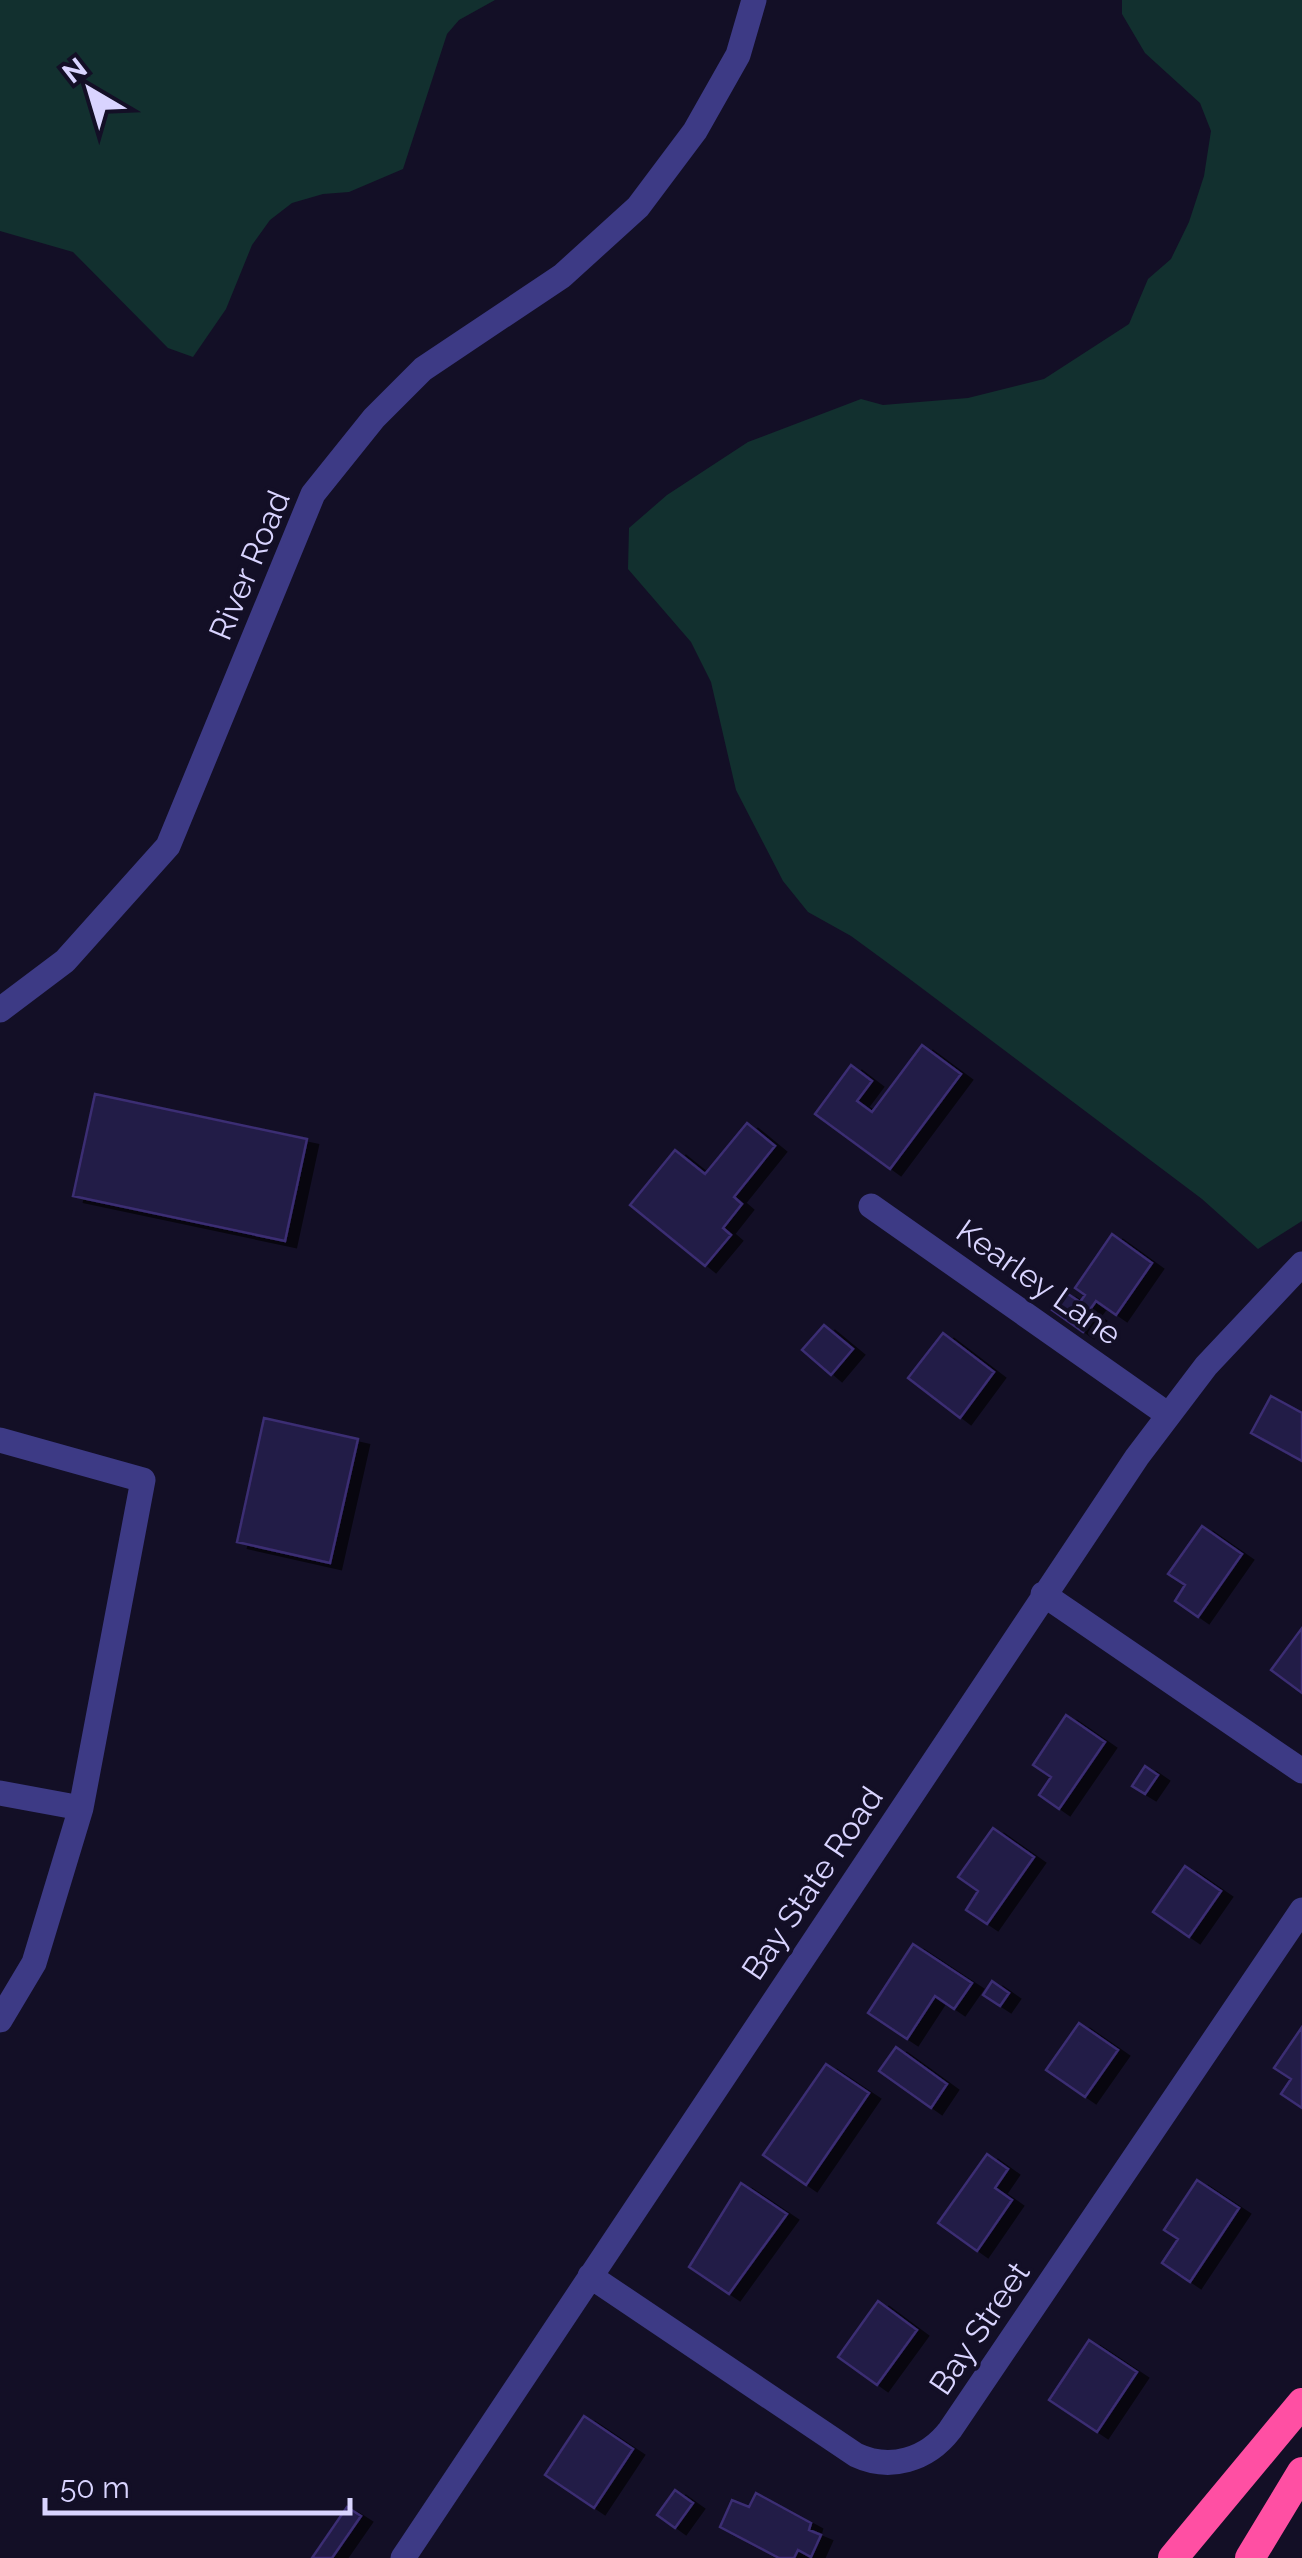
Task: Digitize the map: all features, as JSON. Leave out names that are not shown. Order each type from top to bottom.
[{"type":"highway","points":[[1173,2558],[1302,2403]]},
{"type":"highway","points":[[1250,2558],[1302,2472]]},
{"type":"street","name":"River Road","points":[[0,1010],[65,961],[168,846],[313,494],[374,418],[423,370],[562,276],[638,208],[694,131],[738,55],[754,0]]},
{"type":"street","name":"Kearley Lane","points":[[871,1206],[1167,1414]]},
{"type":"street","name":"Bay State Road","points":[[403,2558],[1043,1594],[1167,1414],[1239,1328],[1302,1264]]},
{"type":"street","points":[[0,1440],[142,1480],[81,1808],[34,1963],[0,2020]]},
{"type":"street","points":[[1043,1594],[1302,1771]]},
{"type":"street","points":[[0,1793],[81,1808]]},
{"type":"street","name":"Bay Street","points":[[590,2276],[856,2455],[884,2462],[921,2455],[950,2430],[1302,1910]]},
{"type":"green space","points":[[0,0],[495,0],[459,20],[447,34],[403,169],[349,192],[292,203],[270,220],[252,245],[226,309],[193,357],[168,348],[73,252],[0,231]]},
{"type":"green space","points":[[1122,0],[1302,0],[1302,1221],[1258,1249],[1202,1199],[907,977],[851,936],[808,912],[783,881],[736,790],[711,682],[691,642],[628,569],[629,528],[667,495],[748,442],[861,399],[883,405],[968,398],[1044,379],[1129,324],[1148,279],[1171,259],[1189,222],[1204,176],[1211,131],[1200,103],[1145,53],[1122,14]]},
{"type":"building","points":[[922,1045],[961,1074],[890,1169],[815,1114],[851,1065],[872,1081],[857,1101],[872,1112]]},
{"type":"building","points":[[95,1094],[307,1139],[285,1241],[73,1196]]},
{"type":"building","points":[[747,1123],[775,1146],[734,1197],[742,1204],[723,1228],[731,1235],[705,1266],[630,1205],[675,1150],[705,1174]]},
{"type":"building","points":[[1112,1234],[1152,1263],[1116,1315],[1096,1301],[1089,1311],[1095,1315],[1083,1332],[1052,1310],[1065,1292],[1080,1302],[1085,1295],[1075,1288]]},
{"type":"building","points":[[824,1325],[853,1349],[831,1375],[802,1350]]},
{"type":"building","points":[[943,1333],[994,1372],[960,1418],[908,1378]]},
{"type":"building","points":[[1271,1396],[1302,1413],[1302,1461],[1251,1433]]},
{"type":"building","points":[[264,1418],[358,1439],[330,1563],[237,1542]]},
{"type":"building","points":[[1202,1526],[1242,1554],[1198,1617],[1175,1601],[1185,1585],[1168,1574]]},
{"type":"building","points":[[1302,1628],[1302,1693],[1271,1670]]},
{"type":"building","points":[[1066,1715],[1105,1742],[1059,1809],[1039,1795],[1051,1777],[1033,1765]]},
{"type":"building","points":[[1145,1766],[1158,1775],[1145,1794],[1132,1786]]},
{"type":"building","points":[[993,1828],[1034,1857],[987,1924],[966,1910],[978,1891],[958,1877]]},
{"type":"building","points":[[1185,1866],[1221,1891],[1189,1937],[1153,1912]]},
{"type":"building","points":[[913,1944],[972,1983],[954,2009],[935,1996],[907,2039],[868,2013]]},
{"type":"building","points":[[992,1981],[1009,1993],[1000,2006],[983,1995]]},
{"type":"building","points":[[1079,2023],[1118,2050],[1085,2097],[1046,2070]]},
{"type":"building","points":[[1302,2027],[1302,2108],[1281,2094],[1291,2079],[1274,2068]]},
{"type":"building","points":[[896,2047],[947,2084],[931,2108],[879,2071]]},
{"type":"building","points":[[826,2064],[869,2093],[806,2185],[763,2155]]},
{"type":"building","points":[[987,2154],[1008,2169],[995,2188],[1012,2200],[977,2251],[938,2223]]},
{"type":"building","points":[[1197,2180],[1239,2208],[1190,2282],[1162,2263],[1178,2239],[1164,2230]]},
{"type":"building","points":[[741,2183],[787,2214],[729,2294],[689,2267]]},
{"type":"building","points":[[878,2301],[917,2330],[877,2385],[838,2357]]},
{"type":"building","points":[[1089,2340],[1137,2372],[1097,2432],[1049,2400]]},
{"type":"building","points":[[584,2416],[633,2449],[594,2508],[545,2475]]},
{"type":"building","points":[[675,2490],[693,2503],[675,2528],[657,2515]]},
{"type":"building","points":[[756,2493],[811,2523],[809,2530],[821,2535],[811,2557],[798,2550],[794,2558],[779,2558],[720,2527],[732,2500],[749,2507]]},
{"type":"building","points":[[347,2507],[361,2516],[332,2558],[312,2558]]}]
